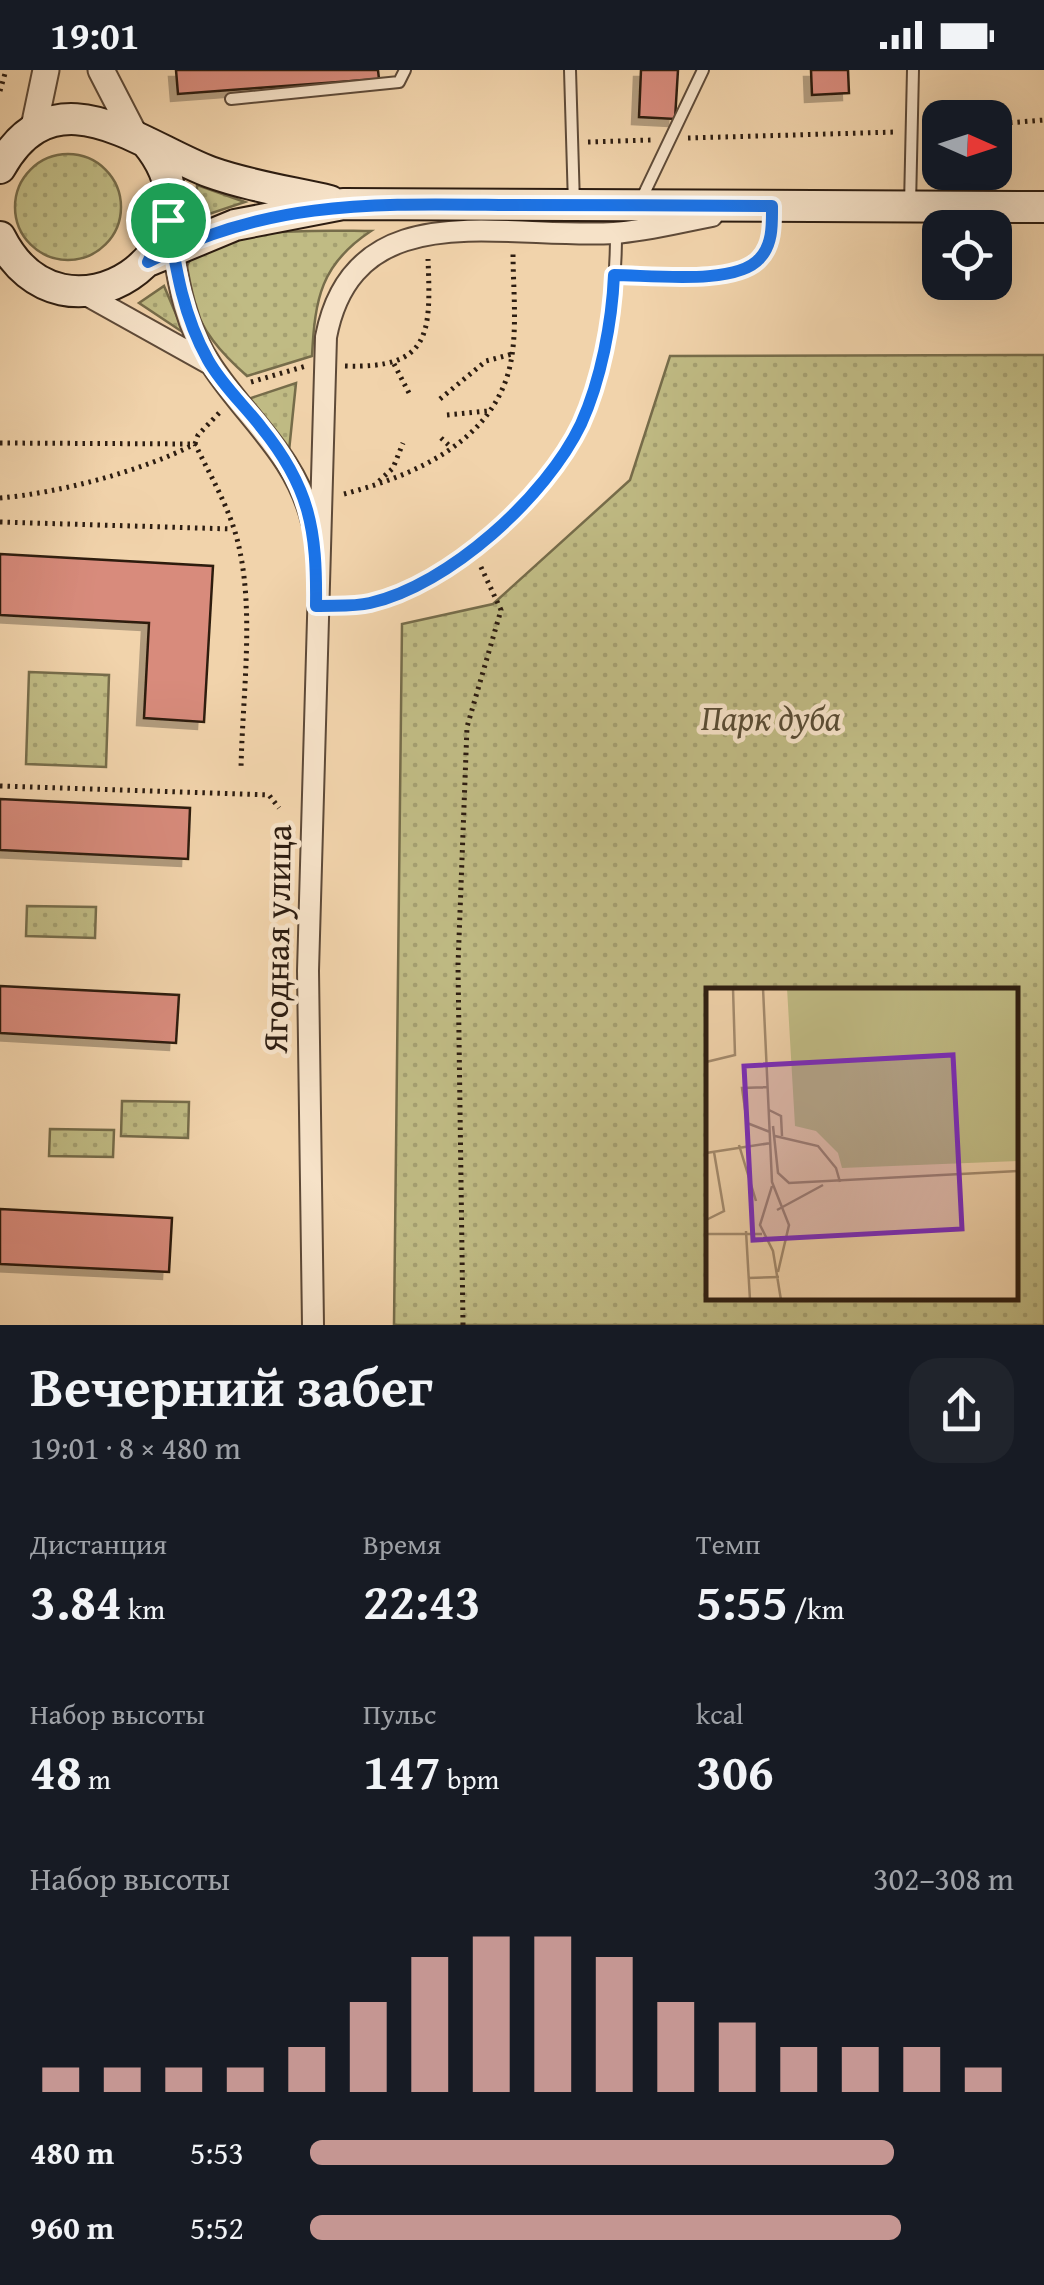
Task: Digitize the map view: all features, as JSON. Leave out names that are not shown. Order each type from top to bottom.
[{"type":"main road","points":[[2,160],[34,127],[84,114],[138,135],[211,172],[343,204]]},
{"type":"main road","points":[[138,135],[166,176],[163,244]]},
{"type":"main road","points":[[0,238],[9,261],[46,284],[80,292],[118,284],[163,244],[235,224],[343,204],[1044,207]]},
{"type":"street","points":[[34,127],[46,70]]},
{"type":"street","points":[[100,70],[138,135]]},
{"type":"street","points":[[317,553],[326,337],[332,304],[347,277],[370,254],[394,240],[427,234],[616,233],[772,206]]},
{"type":"street","points":[[163,244],[210,364],[300,481],[317,553]]},
{"type":"street","points":[[80,292],[210,364]]},
{"type":"street","name":"Ягодная улица","points":[[313,1325],[308,970],[317,553]]},
{"type":"lane","points":[[231,98],[399,82],[404,70]]},
{"type":"lane","points":[[570,70],[574,205]]},
{"type":"lane","points":[[639,205],[703,70]]},
{"type":"lane","points":[[910,206],[913,70]]},
{"type":"lane","points":[[614,275],[735,275],[760,259],[771,237],[772,206]]},
{"type":"lane","points":[[316,606],[367,604],[407,591],[472,549],[539,486],[581,423],[595,382],[614,275],[616,233]]},
{"type":"path","points":[[0,91],[6,70]]},
{"type":"path","points":[[1012,123],[1044,120]]},
{"type":"path","points":[[570,142],[922,130]]},
{"type":"path","points":[[331,495],[369,487],[428,464],[452,448],[488,410],[507,378],[512,354],[513,248]]},
{"type":"path","points":[[336,366],[394,364],[416,347],[426,326],[428,250]]},
{"type":"path","points":[[440,399],[486,361],[512,354]]},
{"type":"path","points":[[394,364],[409,393]]},
{"type":"path","points":[[252,382],[307,366]]},
{"type":"path","points":[[0,498],[27,496],[171,456],[195,444],[222,408]]},
{"type":"path","points":[[448,415],[488,410]]},
{"type":"path","points":[[441,438],[452,448]]},
{"type":"path","points":[[369,487],[392,468],[404,442]]},
{"type":"path","points":[[0,443],[195,444]]},
{"type":"path","points":[[195,444],[220,493],[245,584],[241,770]]},
{"type":"path","points":[[0,522],[232,529]]},
{"type":"path","points":[[463,1325],[458,964],[466,727],[502,610],[472,549]]},
{"type":"path","points":[[0,786],[269,795],[279,808]]},
{"type":"green space","points":[[68,154],[88,158],[106,169],[117,187],[121,207],[117,227],[106,245],[88,256],[68,260],[48,256],[30,245],[19,227],[15,207],[19,187],[30,169],[48,158]]},
{"type":"green space","points":[[197,185],[245,202],[197,218]]},
{"type":"green space","points":[[371,231],[341,256],[324,284],[315,317],[312,356],[247,376],[206,331],[195,309],[186,272],[191,259],[206,248],[226,240],[276,232]]},
{"type":"green space","points":[[164,286],[184,333],[139,303]]},
{"type":"green space","name":"Парк дуба","points":[[1044,355],[1044,1325],[394,1325],[402,624],[493,604],[630,480],[670,356]]},
{"type":"green space","points":[[296,383],[289,451],[248,399]]},
{"type":"green space","points":[[29,672],[109,675],[106,767],[26,764]]},
{"type":"green space","points":[[27,906],[96,907],[95,938],[26,936]]},
{"type":"green space","points":[[122,1101],[189,1102],[188,1138],[121,1136]]},
{"type":"green space","points":[[50,1129],[114,1130],[113,1157],[49,1156]]},
{"type":"building","points":[[176,70],[378,70],[379,79],[178,94]]},
{"type":"building","points":[[641,70],[678,70],[675,119],[639,117]]},
{"type":"building","points":[[811,70],[848,70],[849,93],[812,95]]},
{"type":"building","points":[[0,554],[213,566],[204,722],[144,718],[149,623],[0,615]]},
{"type":"building","points":[[0,799],[190,808],[188,859],[0,850]]},
{"type":"building","points":[[0,986],[179,995],[176,1043],[0,1033]]},
{"type":"building","points":[[0,1209],[172,1218],[169,1272],[0,1264]]},
{"type":"route","points":[[168,220],[161,242],[148,262],[162,254],[173,250],[204,234],[235,224],[343,204],[772,206],[771,237],[760,259],[735,275],[614,275],[614,297],[595,382],[581,423],[539,486],[491,533],[452,565],[407,591],[367,604],[316,606],[317,553],[300,481],[210,364],[193,330],[173,267],[173,250],[168,220]]}]
